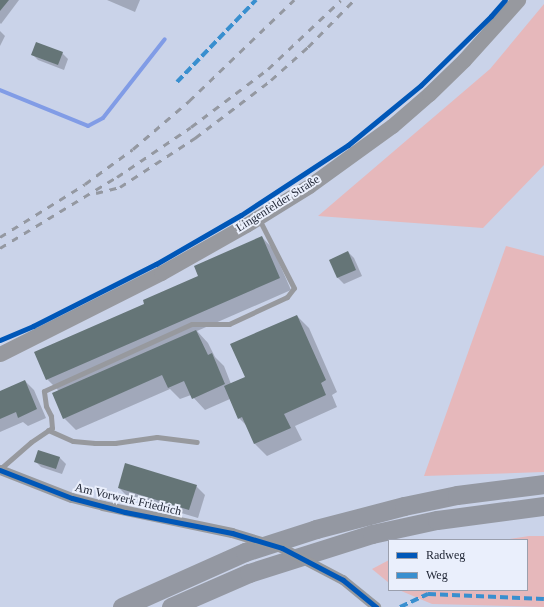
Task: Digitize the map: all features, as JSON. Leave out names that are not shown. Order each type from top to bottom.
[{"type":"highway","points":[[122,607],[245,552],[316,529],[404,506],[457,495],[544,484]]},
{"type":"highway","points":[[171,607],[249,573],[372,534],[445,519],[544,506]]},
{"type":"main road","name":"Lingenfelder Straße","points":[[0,354],[161,273],[258,218],[309,186],[392,126],[429,94],[464,60],[518,0]]},
{"type":"street","name":"Am Vorwerk Friedrich","points":[[0,469],[72,498],[125,512],[232,533],[282,548],[343,580],[376,607]]},
{"type":"lane","points":[[0,469],[31,442],[52,428],[51,416],[46,406],[44,391],[192,324],[229,324],[287,297],[294,288],[258,218]]},
{"type":"lane","points":[[48,430],[73,441],[95,443],[115,443],[157,437],[197,442]]},
{"type":"shaded area","points":[[544,4],[544,165],[483,228],[318,216],[490,69]]},
{"type":"shaded area","points":[[506,246],[544,256],[544,472],[424,476]]},
{"type":"shaded area","points":[[529,536],[544,536],[544,607],[432,604],[401,591],[528,591],[528,539],[510,539]]},
{"type":"shaded area","points":[[388,561],[388,582],[372,569]]},
{"type":"building","points":[[0,0],[9,0],[0,11]]},
{"type":"building","points":[[36,42],[63,52],[58,65],[31,55]]},
{"type":"building","points":[[262,236],[280,278],[46,380],[34,352],[144,304],[143,300],[198,276],[194,266]]},
{"type":"building","points":[[348,251],[356,270],[337,278],[329,260]]},
{"type":"building","points":[[297,315],[326,380],[321,383],[326,395],[284,414],[291,428],[254,444],[242,417],[238,419],[224,386],[245,377],[230,344]]},
{"type":"building","points":[[196,330],[208,355],[212,353],[225,384],[192,399],[184,381],[168,388],[162,375],[63,419],[52,393]]},
{"type":"building","points":[[25,380],[37,409],[18,418],[16,412],[0,419],[0,391]]},
{"type":"building","points":[[38,450],[60,457],[56,469],[34,462]]},
{"type":"building","points":[[125,463],[197,485],[189,510],[118,488]]},
{"type":"waterway","points":[[0,90],[88,126],[103,118],[165,39]]},
{"type":"railway","points":[[0,237],[85,184],[133,149],[189,101],[294,0]]},
{"type":"railway","points":[[0,248],[117,177],[191,127],[268,69],[341,0]]},
{"type":"railway","points":[[96,193],[120,187],[195,138],[271,80],[308,47],[354,0]]},
{"type":"marked path","points":[[177,82],[256,0]]},
{"type":"marked path","points":[[400,607],[428,594],[544,599]]},
{"type":"cycle path","points":[[0,340],[33,326],[156,264],[241,215],[348,145],[421,85],[491,16],[505,0]]},
{"type":"cycle path","points":[[0,470],[72,498],[125,512],[232,533],[282,548],[343,580],[376,607]]}]
